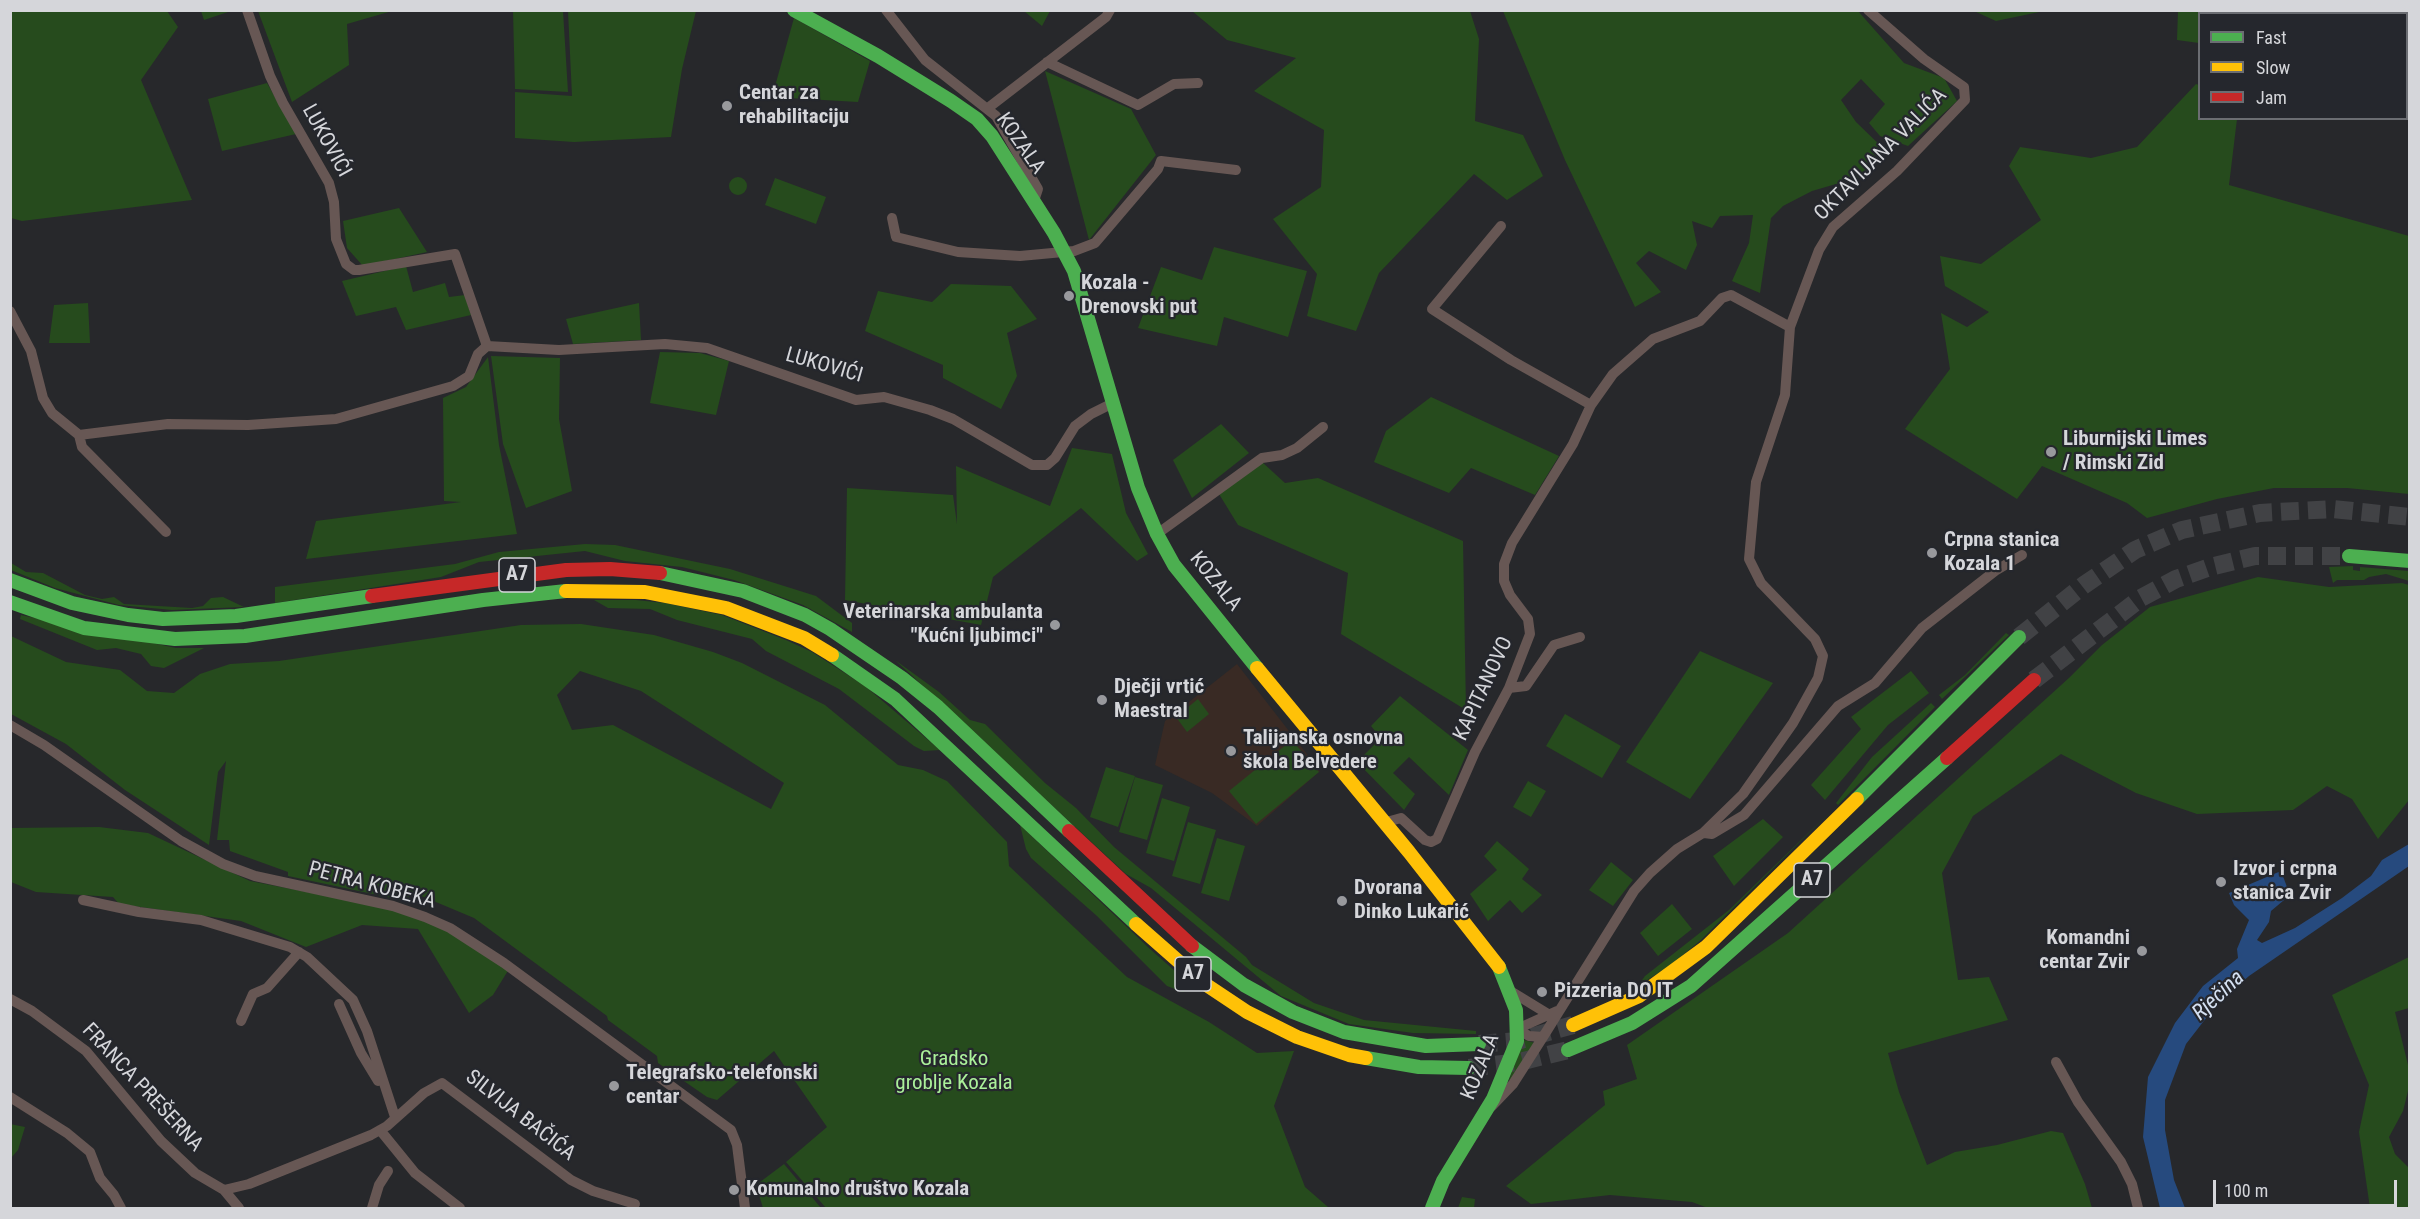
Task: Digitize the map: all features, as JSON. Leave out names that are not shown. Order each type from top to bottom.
[{"type":"main road","name":"KOZALA","points":[[794,10],[878,56],[977,119],[999,146],[1065,250],[1079,287],[1138,488],[1157,534],[1174,565],[1494,958],[1512,992],[1517,1041],[1508,1066],[1484,1115],[1443,1181],[1432,1209]]},
{"type":"main road","points":[[2349,556],[2409,561]]},
{"type":"main road","name":"A7","points":[[10,580],[72,603],[128,615],[163,618],[236,616],[499,577],[566,570],[610,569],[656,572],[743,591],[822,624],[862,648],[902,678],[938,707],[1164,921],[1244,985],[1293,1012],[1344,1032],[1426,1046],[1479,1044]]},
{"type":"main road","name":"A7","points":[[10,603],[84,628],[141,637],[175,639],[245,636],[463,603],[562,591],[645,592],[726,608],[804,639],[851,666],[881,688],[959,756],[1166,951],[1202,982],[1247,1012],[1297,1037],[1349,1055],[1419,1067],[1469,1068]]},
{"type":"main road","name":"A7","points":[[1573,1025],[1638,996],[1706,947],[1747,909],[2019,637]]},
{"type":"main road","name":"A7","points":[[1568,1050],[1647,1015],[1691,986],[2034,680]]},
{"type":"street","name":"LUKOVIĆI","points":[[247,10],[282,103],[329,183],[334,202],[336,239],[346,264],[354,270],[359,270],[455,254],[488,346],[559,351],[664,344],[707,348],[856,400],[884,397],[930,410],[953,419],[1032,465],[1047,465],[1055,458],[1075,426],[1091,414],[1112,404]]},
{"type":"street","points":[[886,10],[925,60],[946,79],[996,116],[1034,180],[1038,192],[1034,201]]},
{"type":"street","points":[[988,108],[1106,16],[1110,10]]},
{"type":"street","name":"OKTAVIJANA VALIĆA","points":[[1484,1115],[1513,1084],[1543,1036],[1553,1012],[1634,891],[1677,849],[1703,833],[1743,794],[1772,756],[1793,723],[1821,667],[1823,656],[1815,639],[1761,583],[1749,559],[1756,482],[1785,395],[1790,327],[1819,250],[1833,227],[1897,171],[1965,100],[1964,87],[1924,59],[1868,10]]},
{"type":"street","points":[[1047,62],[1138,105],[1174,84],[1198,83]]},
{"type":"street","points":[[892,218],[896,237],[958,252],[1020,256],[1083,249],[1095,243],[1158,169],[1161,161],[1236,170]]},
{"type":"street","points":[[1501,226],[1432,309],[1511,360],[1591,405]]},
{"type":"street","name":"KAPITANOVO","points":[[1383,823],[1401,818],[1425,840],[1431,842],[1437,838],[1475,752],[1509,688],[1530,634],[1528,619],[1510,595],[1504,581],[1504,564],[1512,543],[1573,444],[1591,405],[1613,374],[1653,339],[1700,321],[1722,298],[1731,296],[1739,298],[1790,327]]},
{"type":"street","points":[[10,311],[31,351],[43,398],[52,413],[79,435],[82,447],[166,532]]},
{"type":"street","points":[[79,435],[168,424],[248,425],[336,419],[453,387],[469,376],[478,354],[488,346]]},
{"type":"street","points":[[1157,534],[1262,458],[1282,455],[1296,448],[1323,427]]},
{"type":"street","name":"OKTAVIJANA VALIĆA","points":[[1703,833],[1712,834],[1744,815],[1838,706],[1875,683],[1922,628],[1995,571],[2022,555]]},
{"type":"street","points":[[1509,688],[1526,686],[1554,645],[1580,637]]},
{"type":"street","name":"PETRA KOBEKA","points":[[10,725],[44,745],[182,842],[223,864],[255,876],[393,906],[425,917],[450,928],[504,963],[731,1130],[737,1144],[745,1209]]},
{"type":"street","points":[[83,900],[140,912],[201,920],[299,952],[326,972],[353,1000],[367,1031],[395,1117]]},
{"type":"street","points":[[241,1021],[253,994],[267,988],[299,952]]},
{"type":"street","points":[[1512,992],[1553,1012]]},
{"type":"street","name":"FRANCA PREŠERNA","points":[[10,999],[32,1011],[86,1051],[161,1141],[195,1173],[224,1190],[238,1209]]},
{"type":"street","points":[[339,1004],[361,1053],[377,1081],[383,1084]]},
{"type":"street","points":[[1517,1029],[1553,1012]]},
{"type":"street","points":[[1517,1029],[1529,1036],[1543,1036]]},
{"type":"street","points":[[2056,1062],[2078,1102],[2127,1172],[2138,1209]]},
{"type":"street","name":"SILVIJA BAČIĆA","points":[[224,1190],[249,1184],[381,1130],[423,1093],[442,1083],[571,1180],[593,1191],[635,1204]]},
{"type":"street","points":[[10,1097],[81,1143],[90,1152],[100,1178],[114,1195],[121,1209]]},
{"type":"street","points":[[381,1130],[415,1173],[460,1209]]},
{"type":"street","points":[[372,1209],[379,1185],[388,1171]]},
{"type":"shaded area","name":"Talijanska osnovna škola Belvedere","points":[[1237,664],[1320,771],[1257,826],[1212,793],[1155,765],[1165,721]]},
{"type":"green space","points":[[201,10],[231,11],[204,20]]},
{"type":"green space","points":[[2178,10],[2235,11],[2198,12],[2198,43],[2177,40]]},
{"type":"green space","points":[[10,11],[167,11],[178,27],[141,80],[192,200],[22,221],[11,218]]},
{"type":"green space","points":[[258,11],[392,11],[347,24],[349,65],[292,102]]},
{"type":"green space","points":[[513,11],[563,11],[568,92],[515,89]]},
{"type":"green space","points":[[568,11],[696,11],[682,69],[671,137],[574,142],[515,138],[515,92],[572,96]]},
{"type":"green space","points":[[1024,11],[1050,11],[1042,26]]},
{"type":"green space","points":[[1192,11],[1470,11],[1479,39],[1475,121],[1523,135],[1543,176],[1507,200],[1474,174],[1379,273],[1356,331],[1307,316],[1317,274],[1273,219],[1321,187],[1324,130],[1254,91],[1296,58],[1227,40]]},
{"type":"green space","points":[[1503,11],[1858,11],[1904,63],[1944,78],[1957,101],[1908,146],[1880,136],[1869,123],[1885,104],[1861,79],[1841,100],[1856,122],[1886,151],[1867,175],[1812,191],[1783,206],[1771,218],[1760,293],[1732,281],[1749,243],[1753,215],[1720,216],[1712,228],[1692,221],[1697,245],[1686,270],[1649,251],[1636,263],[1661,292],[1635,307],[1565,160]]},
{"type":"green space","points":[[1974,11],[2044,11],[1996,21]]},
{"type":"green space","points":[[794,18],[870,61],[858,102],[772,97]]},
{"type":"green space","points":[[1045,71],[1131,109],[1156,155],[1089,240]]},
{"type":"green space","points":[[267,83],[296,134],[222,151],[208,99]]},
{"type":"green space","points":[[2196,84],[2198,85],[2198,120],[2237,120],[2229,185],[2409,236],[2409,494],[2347,488],[2274,488],[2217,499],[2147,518],[2127,503],[2042,466],[2017,499],[1905,429],[1950,369],[1941,313],[1967,327],[1989,312],[1945,286],[1940,256],[1981,264],[2041,220],[2009,166],[2020,147],[2091,158],[2137,147]]},
{"type":"green space","points":[[738,177],[744,180],[747,186],[744,192],[738,195],[732,192],[729,186],[732,180]]},
{"type":"green space","points":[[775,178],[826,197],[816,224],[765,205]]},
{"type":"green space","points":[[399,208],[427,252],[363,266],[347,248],[343,221]]},
{"type":"green space","points":[[1214,247],[1307,271],[1288,337],[1224,317],[1217,346],[1138,328],[1161,267],[1202,280]]},
{"type":"green space","points":[[406,266],[413,292],[445,283],[449,297],[465,295],[471,315],[406,330],[396,307],[356,316],[342,281]]},
{"type":"green space","points":[[951,284],[1011,286],[1037,319],[1007,333],[1017,376],[1001,409],[943,378],[943,365],[865,331],[878,291],[932,302]]},
{"type":"green space","points":[[88,303],[90,343],[49,343],[54,305]]},
{"type":"green space","points":[[639,303],[641,340],[573,344],[566,319]]},
{"type":"green space","points":[[660,352],[700,353],[729,361],[716,415],[650,403]]},
{"type":"green space","points":[[491,356],[560,358],[559,419],[572,491],[526,508],[503,444]]},
{"type":"green space","points":[[488,357],[499,445],[517,534],[306,559],[316,521],[461,502],[444,501],[443,398],[466,387]]},
{"type":"green space","points":[[1431,397],[1559,456],[1535,495],[1471,468],[1449,493],[1374,462],[1386,431]]},
{"type":"green space","points":[[1221,424],[1249,453],[1192,498],[1173,460]]},
{"type":"green space","points":[[1072,448],[1112,454],[1126,513],[1148,554],[1137,561],[1081,508],[993,577],[981,625],[845,600],[847,488],[953,495],[957,524],[956,466],[1050,506]]},
{"type":"green space","points":[[1262,462],[1285,483],[1318,478],[1463,541],[1466,710],[1341,634],[1348,573],[1238,525],[1219,494]]},
{"type":"green space","points":[[585,544],[615,545],[730,569],[816,596],[852,623],[852,632],[803,605],[734,580],[682,567],[625,561],[585,551],[479,562],[441,577],[275,603],[275,587],[455,564],[499,552]]},
{"type":"green space","points":[[11,563],[26,572],[43,573],[85,595],[102,599],[114,597],[124,604],[192,608],[203,606],[211,598],[223,597],[244,607],[172,610],[119,605],[55,588],[11,570]]},
{"type":"green space","points":[[2353,566],[2353,570],[2360,571],[2360,567],[2409,571],[2409,581],[2386,574],[2364,580],[2337,580],[2333,583],[2329,567]]},
{"type":"green space","points":[[2258,577],[2329,587],[2402,583],[2409,585],[2409,800],[2378,839],[2352,799],[2327,786],[2293,810],[2197,814],[2136,793],[2061,754],[1973,816],[1942,873],[1958,980],[1989,977],[2008,1020],[1888,1053],[1899,1092],[1927,1165],[1955,1152],[1997,1145],[2051,1131],[2063,1133],[2085,1184],[2092,1208],[1708,1208],[1692,1202],[1610,1195],[1531,1204],[1506,1186],[1605,1105],[1603,1091],[1637,1079],[1627,1045],[1788,933],[2070,677],[2102,645],[2150,607]]},
{"type":"green space","points":[[594,600],[665,603],[722,615],[786,640],[812,652],[865,686],[940,750],[924,751],[914,746],[839,689],[766,651],[752,639],[677,620],[650,609],[608,608]]},
{"type":"green space","points":[[21,615],[176,648],[204,648],[164,668],[151,666],[141,654],[116,648],[97,650],[20,619]]},
{"type":"green space","name":"Gradsko groblje Kozala","points":[[581,624],[654,635],[713,652],[742,663],[825,705],[898,765],[923,770],[947,781],[1007,842],[1009,866],[1127,977],[1209,1022],[1257,1053],[1294,1051],[1274,1106],[1305,1187],[1328,1207],[826,1208],[786,1162],[827,1127],[774,1051],[717,1100],[707,1097],[658,1063],[657,1056],[608,1020],[607,1016],[474,918],[412,892],[406,901],[288,876],[288,872],[230,851],[229,840],[217,840],[226,761],[218,772],[209,845],[125,790],[66,744],[11,714],[11,636],[66,662],[120,670],[147,691],[174,693],[200,674],[230,664],[279,661],[521,625]],"holes":[[[580,671],[641,691],[784,783],[771,809],[613,725],[572,730],[557,695]]]},
{"type":"green space","points":[[2006,633],[2009,635],[1942,699],[1939,695],[1965,675]]},
{"type":"green space","points":[[1700,651],[1773,683],[1690,799],[1626,762]]},
{"type":"green space","points":[[895,660],[939,692],[970,720],[985,724],[1045,783],[1076,808],[1114,847],[1246,957],[1252,965],[1314,1003],[1364,1020],[1476,1031],[1476,1034],[1413,1033],[1349,1024],[1281,996],[1151,888],[1126,874]]},
{"type":"green space","points":[[1911,671],[1929,693],[1888,725],[1825,800],[1811,785],[1861,729],[1851,717]]},
{"type":"green space","points":[[1400,696],[1468,750],[1449,795],[1409,757],[1393,773],[1415,794],[1404,810],[1357,762],[1381,738],[1371,726]]},
{"type":"green space","points":[[1198,699],[1209,714],[1187,732],[1176,717]]},
{"type":"green space","points":[[1931,703],[1935,707],[1838,805],[1836,803],[1872,757]]},
{"type":"green space","points":[[1565,714],[1621,746],[1602,778],[1546,746]]},
{"type":"green space","points":[[1292,740],[1319,772],[1256,824],[1229,791]]},
{"type":"green space","points":[[1106,767],[1135,776],[1118,827],[1090,817]]},
{"type":"green space","points":[[1135,777],[1163,785],[1147,840],[1119,832]]},
{"type":"green space","points":[[1528,781],[1546,791],[1531,817],[1513,807]]},
{"type":"green space","points":[[1162,798],[1190,807],[1174,861],[1146,853]]},
{"type":"green space","points":[[1835,807],[1701,940],[1672,964],[1638,986],[1645,976],[1729,910]]},
{"type":"green space","points":[[1763,819],[1783,837],[1734,886],[1713,856]]},
{"type":"green space","points":[[1188,822],[1216,830],[1200,884],[1172,876]]},
{"type":"green space","points":[[1020,825],[1193,987],[1183,992],[1167,986],[1097,916],[1031,858],[1026,849]]},
{"type":"green space","points":[[99,827],[148,833],[250,881],[390,908],[447,928],[509,969],[493,995],[469,1013],[418,929],[362,925],[306,947],[241,921],[119,904],[113,897],[36,892],[11,882],[10,828]]},
{"type":"green space","points":[[1217,838],[1245,846],[1229,901],[1201,893]]},
{"type":"green space","points":[[1497,841],[1529,869],[1522,879],[1542,895],[1522,913],[1510,900],[1488,921],[1470,894],[1497,870],[1484,856]]},
{"type":"green space","points":[[1611,862],[1633,880],[1613,906],[1589,890]]},
{"type":"green space","points":[[1672,904],[1692,929],[1658,956],[1640,933]]},
{"type":"green space","points":[[2409,957],[2409,1008],[2395,1012],[2409,1069],[2409,1087],[2403,1111],[2389,1137],[2395,1154],[2409,1168],[2409,1208],[2370,1208],[2359,1132],[2369,1085],[2332,995]]},
{"type":"green space","points":[[1524,1040],[1535,1043],[1511,1081],[1509,1080]]},
{"type":"green space","points":[[10,1124],[25,1127],[18,1150],[11,1158]]},
{"type":"green space","points":[[784,1164],[821,1208],[763,1208],[756,1185]]},
{"type":"green space","points":[[1462,1197],[1475,1199],[1474,1208],[1458,1208]]},
{"type":"water","name":"Rječina","points":[[2409,844],[2409,866],[2249,976],[2217,1004],[2186,1044],[2165,1100],[2165,1130],[2174,1180],[2185,1208],[2160,1208],[2143,1137],[2148,1077],[2175,1023],[2203,986],[2238,958],[2237,949],[2249,920],[2234,905],[2229,893],[2281,871],[2290,895],[2271,911],[2269,922],[2257,940],[2262,943],[2295,928],[2342,898],[2371,876],[2382,860]]},
{"type":"tunnel","points":[[2019,637],[2084,585],[2135,550],[2182,530],[2260,513],[2333,509],[2410,517]]},
{"type":"tunnel","points":[[2034,680],[2141,598],[2176,579],[2210,567],[2255,556],[2349,556]]},
{"type":"tunnel","points":[[1479,1044],[1517,1041],[1573,1025]]},
{"type":"tunnel","points":[[1469,1068],[1519,1062],[1568,1050]]},
{"type":"traffic: fast","points":[[794,10],[878,56],[951,101],[977,119],[992,136],[1054,233],[1074,271],[1138,488],[1157,534],[1174,565],[1257,668]]},
{"type":"traffic: fast","points":[[2349,556],[2410,561]]},
{"type":"traffic: fast","points":[[660,573],[743,591],[805,615],[830,629],[902,678],[938,707],[1069,831]]},
{"type":"traffic: fast","points":[[10,580],[72,603],[128,615],[163,619],[236,616],[372,596]]},
{"type":"traffic: fast","points":[[10,602],[84,628],[175,639],[245,636],[483,600],[566,591]]},
{"type":"traffic: fast","points":[[1857,799],[2019,637]]},
{"type":"traffic: fast","points":[[832,655],[895,699],[1136,924]]},
{"type":"traffic: fast","points":[[1568,1050],[1632,1023],[1691,986],[1947,758]]},
{"type":"traffic: fast","points":[[1192,946],[1244,985],[1293,1012],[1344,1032],[1426,1046],[1479,1044]]},
{"type":"traffic: fast","points":[[1432,1208],[1443,1181],[1493,1099],[1517,1041],[1516,1010],[1499,967]]},
{"type":"traffic: fast","points":[[1366,1058],[1419,1067],[1469,1068]]},
{"type":"traffic: slow","points":[[566,591],[645,592],[726,608],[804,638],[832,655]]},
{"type":"traffic: slow","points":[[1257,668],[1409,852],[1499,967]]},
{"type":"traffic: slow","points":[[1573,1025],[1639,996],[1706,947],[1857,799]]},
{"type":"traffic: slow","points":[[1136,924],[1202,982],[1247,1012],[1297,1037],[1349,1055],[1366,1058]]},
{"type":"traffic: jam","points":[[372,596],[566,570],[610,569],[660,573]]},
{"type":"traffic: jam","points":[[1947,758],[2034,680]]},
{"type":"traffic: jam","points":[[1069,831],[1192,946]]},
{"type":"place","name":"Centar za rehabilitaciju","points":[[727,106]]},
{"type":"place","name":"Kozala - Drenovski put","points":[[1069,296]]},
{"type":"place","name":"Liburnijski Limes / Rimski Zid","points":[[2051,452]]},
{"type":"place","name":"Crpna stanica Kozala 1","points":[[1932,553]]},
{"type":"place","name":"Veterinarska ambulanta \"Kućni ljubimci\"","points":[[1055,625]]},
{"type":"place","name":"Dječji vrtić Maestral","points":[[1102,700]]},
{"type":"place","name":"Talijanska osnovna škola Belvedere","points":[[1231,751]]},
{"type":"place","name":"Izvor i crpna stanica Zvir","points":[[2221,882]]},
{"type":"place","name":"Dvorana Dinko Lukarić","points":[[1342,901]]},
{"type":"place","name":"Komandni centar Zvir","points":[[2142,951]]},
{"type":"place","name":"Pizzeria DO IT","points":[[1542,992]]},
{"type":"place","name":"Telegrafsko-telefonski centar","points":[[614,1086]]},
{"type":"place","name":"Komunalno društvo Kozala","points":[[734,1190]]}]
